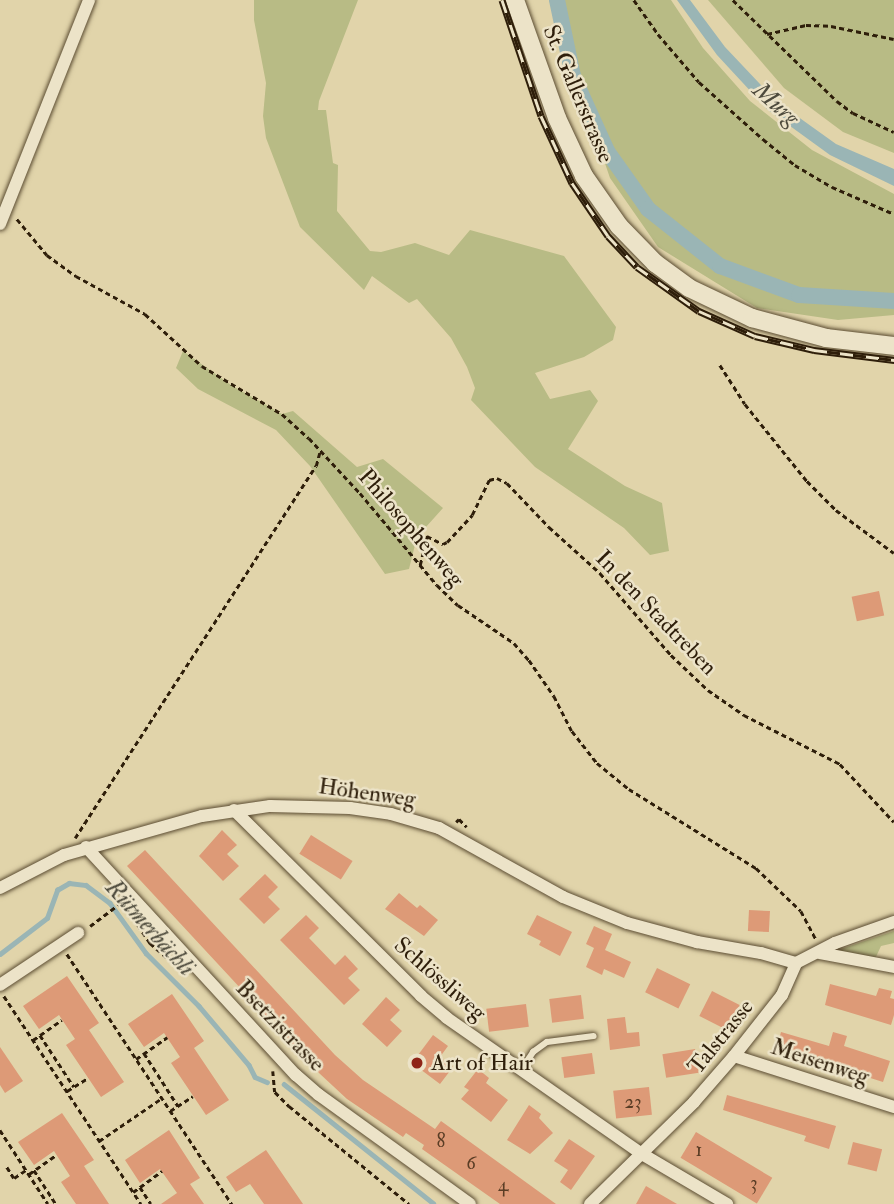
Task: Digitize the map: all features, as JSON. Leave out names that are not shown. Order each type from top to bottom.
[{"type":"main road","name":"St. Gallerstrasse","points":[[515,0],[552,107],[584,176],[619,226],[655,263],[689,288],[752,318],[826,338],[894,346]]},
{"type":"street","points":[[0,223],[89,0]]},
{"type":"street","name":"Höhenweg","points":[[0,888],[64,855],[234,810],[306,805],[349,808],[418,820],[462,839],[526,877],[594,911],[665,934],[761,953],[796,963]]},
{"type":"street","name":"Schlössliweg","points":[[234,810],[421,996],[642,1154],[727,1204]]},
{"type":"street","name":"Bsetzistrasse","points":[[86,848],[296,1075],[319,1095],[470,1204]]},
{"type":"street","points":[[796,963],[835,943],[894,922]]},
{"type":"street","points":[[0,985],[78,933]]},
{"type":"street","points":[[820,953],[894,967]]},
{"type":"street","name":"Talstrasse","points":[[590,1204],[642,1154],[734,1056],[782,995],[796,963]]},
{"type":"street","name":"Meisenweg","points":[[734,1056],[894,1107]]},
{"type":"lane","points":[[521,1070],[533,1052],[547,1042],[594,1036]]},
{"type":"path","points":[[634,0],[658,34],[699,82],[763,139],[795,165],[832,187],[894,214]]},
{"type":"path","points":[[733,0],[837,101],[853,113],[894,132]]},
{"type":"path","points":[[766,34],[798,26],[831,26],[894,38]]},
{"type":"path","name":"Philosophenweg","points":[[7,208],[47,255],[76,275],[145,314],[202,366],[282,415],[320,450],[419,565],[458,605],[514,643],[554,696],[572,731],[597,764],[629,789],[756,868],[801,911],[813,929],[820,953]]},
{"type":"path","points":[[720,365],[745,404],[807,481],[836,510],[894,553]]},
{"type":"path","points":[[64,855],[316,466],[320,450]]},
{"type":"path","name":"In den Stadtreben","points":[[419,565],[428,536],[443,544],[447,542],[472,515],[489,480],[497,478],[508,483],[549,527],[600,573],[671,655],[708,690],[744,715],[840,764],[894,822]]},
{"type":"path","points":[[114,893],[123,902]]},
{"type":"path","points":[[78,933],[118,906]]},
{"type":"path","points":[[136,923],[150,943],[175,965]]},
{"type":"path","points":[[61,946],[232,1204]]},
{"type":"path","points":[[0,991],[141,1204]]},
{"type":"path","points":[[33,1040],[62,1020]]},
{"type":"path","points":[[40,1035],[74,1087]]},
{"type":"path","points":[[136,1059],[167,1037]]},
{"type":"path","points":[[144,1053],[178,1106]]},
{"type":"path","points":[[270,1067],[275,1092],[289,1106],[409,1204]]},
{"type":"path","points":[[66,1091],[88,1079]]},
{"type":"path","points":[[170,1111],[193,1096]]},
{"type":"path","points":[[99,1141],[162,1098]]},
{"type":"path","points":[[0,1130],[48,1204]]},
{"type":"path","points":[[29,1174],[57,1155]]},
{"type":"path","points":[[7,1167],[14,1178],[26,1170]]},
{"type":"path","points":[[34,1170],[56,1204]]},
{"type":"path","points":[[133,1192],[162,1171]]},
{"type":"path","points":[[139,1187],[151,1204]]},
{"type":"green space","points":[[254,0],[358,0],[319,101],[318,110],[326,110],[333,163],[338,165],[337,211],[370,251],[381,252],[415,243],[449,255],[470,230],[564,256],[616,327],[613,340],[584,357],[535,373],[550,399],[590,390],[598,401],[568,449],[625,486],[662,503],[669,551],[650,555],[624,528],[535,467],[471,400],[475,388],[467,367],[451,338],[417,299],[409,303],[372,276],[364,290],[300,227],[266,138],[263,116],[266,83],[254,20]]},
{"type":"green space","points":[[549,0],[671,0],[703,48],[750,101],[812,150],[894,194],[894,315],[838,320],[757,308],[658,247],[610,178]]},
{"type":"green space","points":[[708,0],[894,0],[894,153],[843,132],[784,88]]},
{"type":"green space","points":[[183,351],[231,385],[282,414],[293,411],[357,467],[383,459],[443,508],[417,537],[409,569],[385,574],[310,466],[276,430],[198,389],[176,368]]},
{"type":"green space","points":[[894,931],[894,943],[881,946],[875,959],[835,951]]},
{"type":"water","name":"Murg","points":[[677,0],[690,0],[725,47],[776,101],[836,144],[894,169],[894,186],[830,155],[768,110],[717,55]]},
{"type":"building","points":[[879,591],[884,615],[857,621],[852,597]]},
{"type":"building","points":[[222,830],[237,845],[227,854],[239,866],[223,881],[199,856]]},
{"type":"building","points":[[311,835],[353,861],[341,880],[299,854]]},
{"type":"building","points":[[145,850],[335,1055],[363,1080],[435,1129],[441,1121],[556,1204],[500,1204],[422,1149],[424,1145],[406,1133],[403,1137],[347,1099],[319,1073],[127,866]]},
{"type":"building","points":[[265,874],[278,887],[268,897],[280,909],[264,924],[239,899]]},
{"type":"building","points":[[399,893],[438,920],[424,936],[385,909]]},
{"type":"building","points":[[749,910],[770,911],[769,932],[748,931]]},
{"type":"building","points":[[306,915],[319,928],[309,938],[335,965],[345,955],[358,969],[348,978],[360,990],[344,1005],[280,940]]},
{"type":"building","points":[[537,915],[572,932],[560,956],[539,945],[541,941],[527,934]]},
{"type":"building","points":[[594,926],[612,934],[605,950],[631,962],[624,978],[604,969],[602,975],[586,967],[594,948],[586,944]]},
{"type":"building","points":[[657,968],[690,984],[678,1008],[645,992]]},
{"type":"building","points":[[67,976],[99,1023],[89,1030],[124,1082],[101,1097],[66,1045],[75,1039],[59,1015],[39,1029],[23,1006]]},
{"type":"building","points":[[830,984],[876,996],[879,988],[892,991],[890,998],[894,999],[894,1015],[891,1025],[825,1005]]},
{"type":"building","points":[[712,991],[740,1005],[727,1030],[699,1016]]},
{"type":"building","points":[[172,994],[204,1041],[194,1048],[229,1100],[206,1115],[171,1063],[180,1057],[164,1033],[144,1047],[128,1024]]},
{"type":"building","points":[[581,995],[584,1019],[552,1023],[549,999]]},
{"type":"building","points":[[386,997],[400,1010],[390,1020],[402,1031],[387,1047],[362,1024]]},
{"type":"building","points":[[526,1004],[529,1027],[489,1032],[486,1009]]},
{"type":"building","points":[[625,1017],[627,1033],[639,1032],[640,1046],[610,1050],[607,1019]]},
{"type":"building","points":[[781,1032],[829,1046],[833,1032],[847,1036],[844,1046],[890,1061],[883,1082],[842,1069],[840,1076],[827,1072],[828,1066],[776,1051]]},
{"type":"building","points":[[433,1035],[448,1046],[440,1057],[453,1067],[440,1084],[412,1063]]},
{"type":"building","points":[[0,1047],[23,1081],[5,1093],[0,1085]]},
{"type":"building","points":[[695,1049],[699,1073],[666,1078],[662,1054]]},
{"type":"building","points":[[592,1053],[595,1074],[564,1078],[561,1057]]},
{"type":"building","points":[[478,1069],[489,1078],[486,1083],[508,1100],[491,1122],[461,1099],[469,1090],[464,1087]]},
{"type":"building","points":[[649,1087],[652,1115],[616,1119],[613,1091]]},
{"type":"building","points":[[727,1095],[836,1126],[829,1149],[804,1141],[806,1136],[723,1110]]},
{"type":"building","points":[[529,1105],[541,1114],[539,1118],[553,1133],[530,1154],[507,1140]]},
{"type":"building","points":[[62,1113],[94,1160],[84,1166],[109,1204],[76,1204],[61,1182],[70,1176],[54,1151],[34,1165],[18,1142]]},
{"type":"building","points":[[169,1130],[200,1178],[190,1184],[204,1204],[161,1204],[177,1193],[160,1169],[140,1183],[125,1160]]},
{"type":"building","points":[[696,1132],[772,1178],[757,1204],[681,1158]]},
{"type":"building","points":[[569,1139],[595,1156],[571,1190],[560,1182],[568,1170],[554,1161]]},
{"type":"building","points":[[853,1142],[882,1149],[877,1172],[847,1164]]},
{"type":"building","points":[[266,1150],[303,1204],[264,1204],[250,1184],[236,1192],[226,1177]]},
{"type":"building","points":[[646,1186],[677,1204],[636,1204]]},
{"type":"waterway","points":[[557,0],[573,76],[607,151],[648,209],[720,266],[799,295],[894,301]]},
{"type":"waterway","name":"Rütmerbächli","points":[[0,954],[47,918],[57,890],[69,883],[86,885],[110,903],[146,953],[199,1006],[249,1065],[255,1077],[267,1082]]},
{"type":"waterway","name":"Rütmerbächli","points":[[284,1084],[433,1203]]},
{"type":"railway","points":[[502,0],[541,116],[572,183],[608,236],[637,267],[699,311],[755,336],[814,350],[894,360]]},
{"type":"place","name":"Art of Hair","points":[[417,1063]]}]
